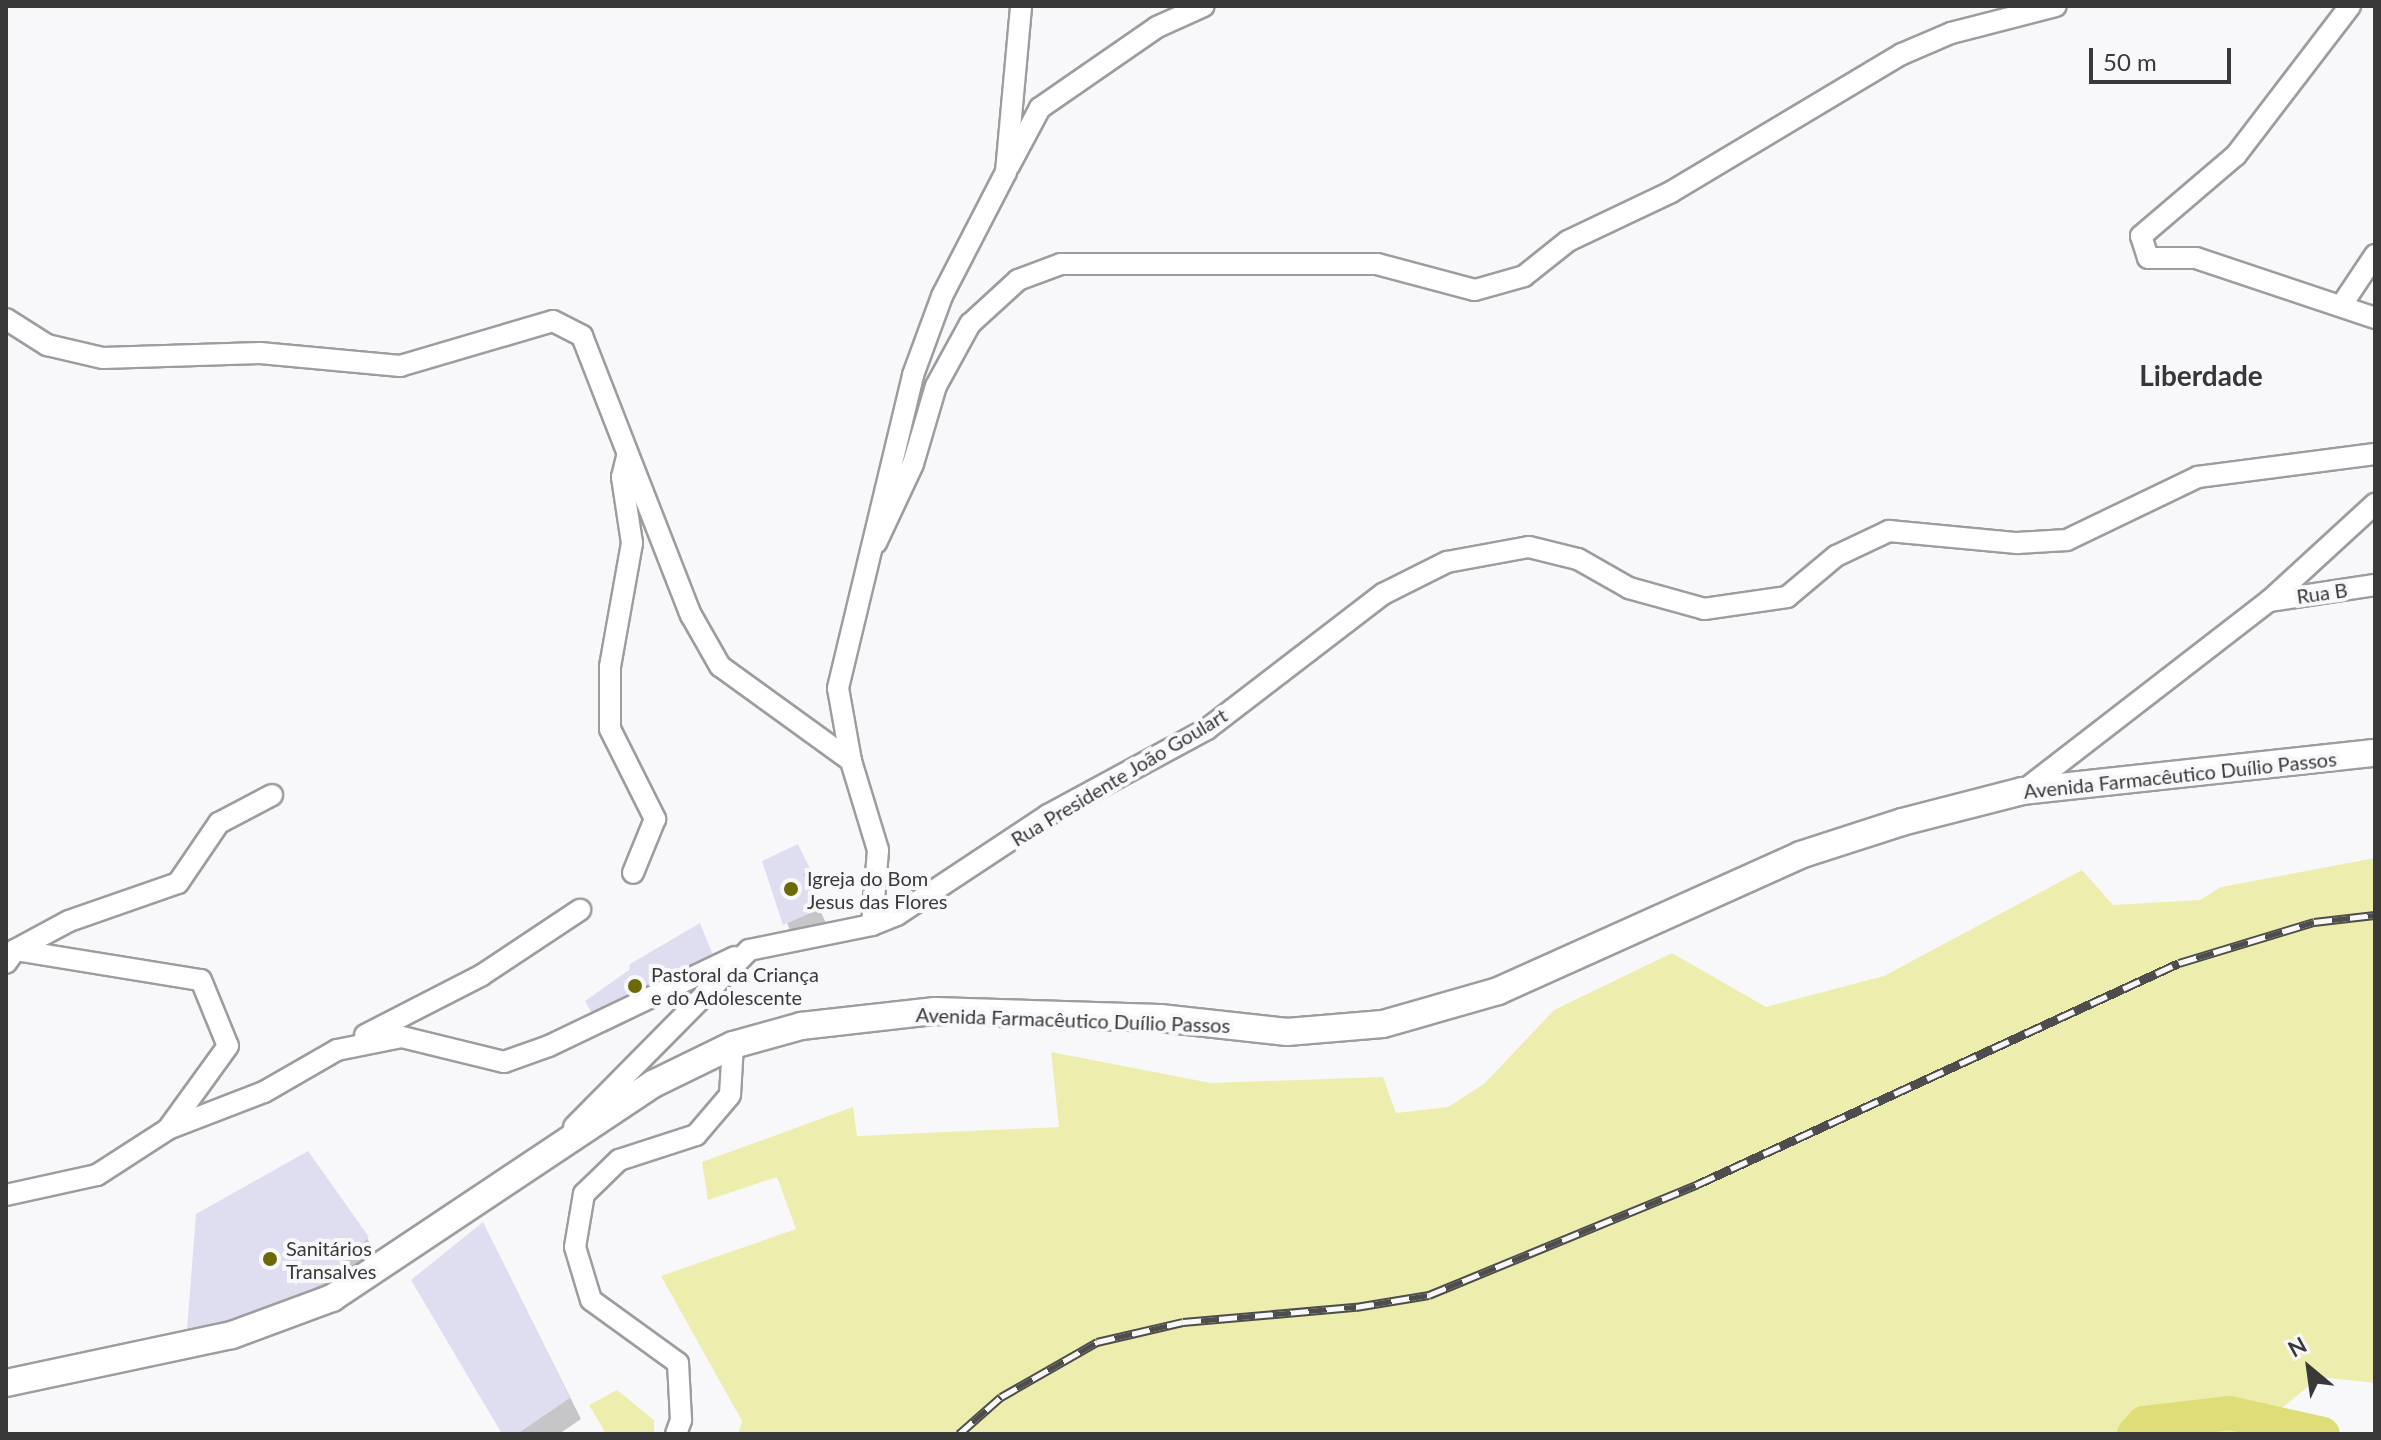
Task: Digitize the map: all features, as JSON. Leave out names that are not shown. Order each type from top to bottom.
[{"type":"main road","name":"Avenida Farmacêutico Duílio Passos","points":[[6,1383],[232,1335],[332,1298],[391,1263],[653,1084],[733,1045],[801,1026],[935,1011],[1160,1018],[1287,1032],[1383,1024],[1498,991],[1800,855],[2023,791],[2375,753]]},
{"type":"street","points":[[1006,172],[1021,6]]},
{"type":"street","points":[[872,925],[878,850],[851,761],[838,688],[876,543],[913,375],[942,296],[1040,108],[1157,27],[1204,6]]},
{"type":"street","points":[[876,543],[913,464],[936,386],[970,324],[1018,280],[1061,264],[1377,264],[1475,290],[1524,276],[1568,241],[1671,192],[1902,54],[1951,33],[2056,6]]},
{"type":"street","points":[[2350,6],[2236,155],[2141,236],[2148,258],[2196,258],[2343,303],[2375,318]]},
{"type":"street","points":[[2343,303],[2375,255]]},
{"type":"street","points":[[6,319],[47,345],[103,358],[260,353],[400,366],[553,321],[582,336],[691,615],[720,666],[851,761]]},
{"type":"street","name":"Rua Presidente João Goulart","points":[[6,1195],[97,1175],[168,1129],[264,1092],[337,1050],[402,1037],[504,1062],[549,1046],[749,950],[872,925],[950,882],[1048,815],[1207,729],[1383,594],[1447,562],[1529,547],[1578,559],[1629,588],[1704,609],[1787,597],[1836,556],[1889,531],[2017,543],[2067,540],[2198,477],[2375,454]]},
{"type":"street","points":[[627,457],[622,477],[632,543],[610,666],[610,729],[655,819],[633,873]]},
{"type":"street","points":[[2023,791],[2269,601],[2375,504]]},
{"type":"street","name":"Rua B","points":[[2269,601],[2375,585]]},
{"type":"street","points":[[11,956],[69,921],[178,883],[219,823],[272,795]]},
{"type":"street","points":[[337,1050],[482,975],[580,910]]},
{"type":"street","points":[[547,1154],[749,950]]},
{"type":"street","points":[[11,956],[201,980],[228,1046],[168,1129]]},
{"type":"street","points":[[676,1434],[681,1420],[678,1363],[591,1300],[575,1247],[584,1194],[619,1160],[696,1135],[730,1095],[733,1045]]},
{"type":"green space","points":[[2375,858],[2375,1383],[2319,1377],[2251,1434],[738,1434],[742,1421],[661,1276],[796,1229],[777,1177],[708,1200],[702,1162],[853,1107],[857,1136],[1059,1127],[1051,1052],[1211,1083],[1383,1077],[1396,1113],[1448,1107],[1485,1083],[1554,1010],[1672,953],[1766,1007],[1884,976],[2082,870],[2113,905],[2200,900],[2221,887]]},
{"type":"green space","points":[[617,1390],[654,1420],[654,1434],[606,1434],[589,1405]]},
{"type":"building","name":"Igreja do Bom Jesus das Flores","points":[[798,844],[811,871],[803,874],[820,909],[783,925],[762,861]]},
{"type":"building","name":"Pastoral da Criança e do Adolescente","points":[[700,923],[715,960],[595,1019],[585,1001],[629,970],[630,964]]},
{"type":"building","name":"Sanitários Transalves","points":[[308,1151],[369,1237],[326,1282],[261,1315],[187,1330],[196,1214]]},
{"type":"building","name":"Sanitários Transalves","points":[[483,1222],[570,1398],[517,1434],[502,1434],[411,1280]]},
{"type":"waterway","points":[[2134,1434],[2144,1423],[2230,1413],[2323,1434]]},
{"type":"railway","points":[[959,1434],[1001,1397],[1097,1342],[1183,1322],[1356,1307],[1429,1295],[1698,1184],[2179,963],[2314,922],[2375,915]]},
{"type":"place","name":"Igreja do Bom Jesus das Flores","points":[[791,889]]},
{"type":"place","name":"Pastoral da Criança e do Adolescente","points":[[635,986]]},
{"type":"place","name":"Sanitários Transalves","points":[[270,1259]]},
{"type":"district","name":"Liberdade","points":[[2201,375]]}]
